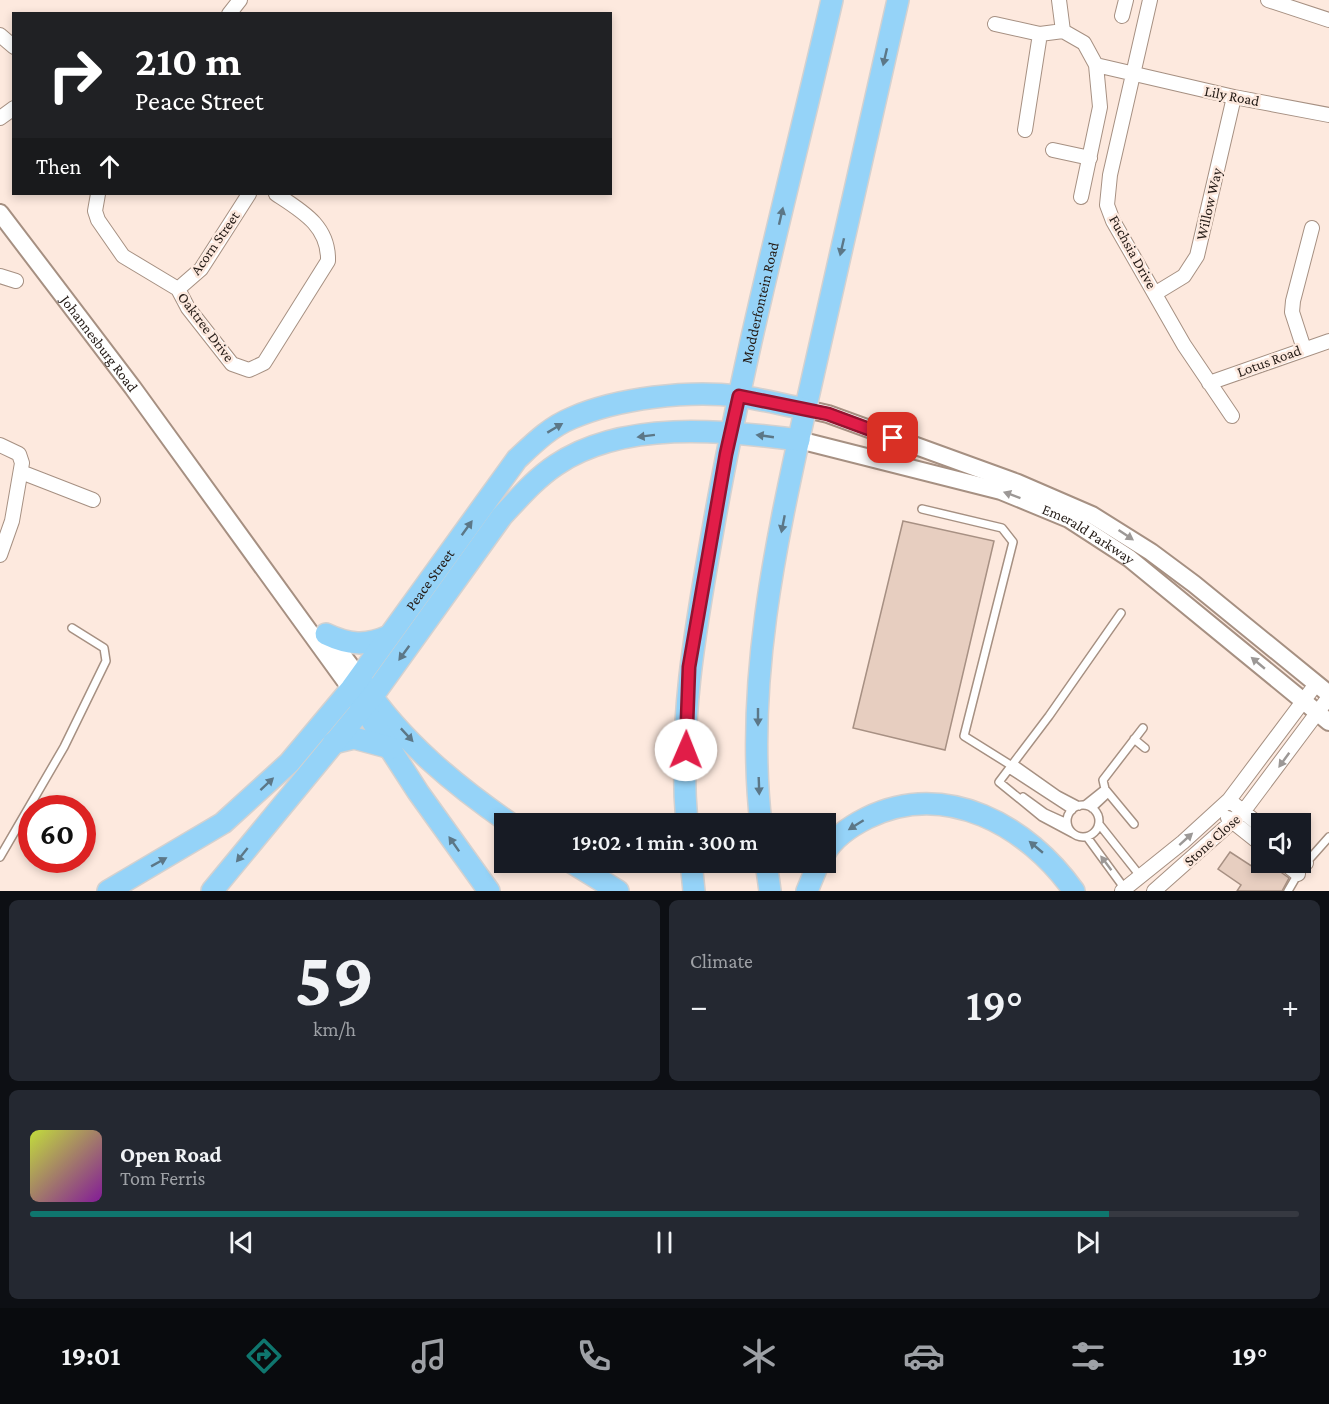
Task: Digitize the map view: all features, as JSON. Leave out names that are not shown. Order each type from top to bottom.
[{"type":"main road","name":"Modderfontein Road","points":[[687,813],[686,730],[689,667],[731,431],[832,0]]},
{"type":"main road","points":[[761,813],[758,681],[764,620],[799,440],[898,0]]},
{"type":"main road","name":"Peace Street","points":[[212,891],[333,743],[389,636],[517,459],[542,436],[570,419],[610,406],[652,398],[739,396],[806,409]]},
{"type":"main road","name":"Peace Street","points":[[108,891],[223,823],[289,763],[361,692],[436,609],[502,516],[526,490],[555,465],[583,450],[611,441],[661,434],[731,431]]},
{"type":"main road","points":[[731,431],[799,440]]},
{"type":"main road","points":[[326,634],[339,640],[361,644],[389,636]]},
{"type":"main road","points":[[361,692],[417,792],[489,891]]},
{"type":"main road","points":[[361,692],[443,773],[496,813]]},
{"type":"main road","points":[[333,743],[354,738],[391,748]]},
{"type":"main road","points":[[836,841],[843,833],[876,813],[897,806],[939,805],[985,816],[1022,835],[1042,852],[1074,891]]},
{"type":"main road","points":[[589,873],[618,891]]},
{"type":"main road","points":[[692,873],[694,891]]},
{"type":"main road","points":[[768,873],[770,891]]},
{"type":"main road","points":[[807,891],[814,873]]},
{"type":"street","points":[[231,12],[240,0]]},
{"type":"street","points":[[1059,0],[1063,31]]},
{"type":"street","points":[[1122,16],[1126,0]]},
{"type":"street","name":"Fuchsia Drive","points":[[1150,0],[1135,75],[1110,175],[1107,206],[1155,293],[1209,383],[1232,416]]},
{"type":"street","points":[[1268,0],[1329,20]]},
{"type":"street","points":[[995,24],[1040,33],[1063,31],[1084,43],[1096,65],[1100,107],[1081,197]]},
{"type":"street","points":[[1025,130],[1040,33]]},
{"type":"street","points":[[0,35],[12,45]]},
{"type":"street","name":"Lily Road","points":[[1096,65],[1234,97],[1329,115]]},
{"type":"street","name":"Willow Way","points":[[1155,293],[1184,276],[1197,256],[1234,97]]},
{"type":"street","points":[[1053,150],[1090,158]]},
{"type":"street","name":"Oaktree Drive","points":[[98,195],[95,211],[98,220],[123,256],[178,289],[188,308],[232,364],[249,370],[264,363],[328,261],[326,242],[317,225],[277,195]]},
{"type":"street","name":"Acorn Street","points":[[178,289],[201,269],[248,195]]},
{"type":"street","name":"Johannesburg Road","points":[[0,213],[197,475],[209,495],[361,692]]},
{"type":"street","points":[[1304,349],[1293,312],[1293,301],[1312,228]]},
{"type":"street","points":[[0,276],[16,281]]},
{"type":"street","name":"Lotus Road","points":[[1209,383],[1329,341]]},
{"type":"street","name":"Emerald Parkway","points":[[806,409],[828,414],[1018,483],[1092,515],[1151,552],[1194,584],[1329,695]]},
{"type":"street","name":"Emerald Parkway","points":[[799,440],[1001,491],[1069,519],[1129,558],[1323,717]]},
{"type":"street","points":[[0,445],[19,454],[21,472],[9,535],[0,555]]},
{"type":"street","points":[[21,472],[93,500]]},
{"type":"street","name":"Johannesburg Road","points":[[197,475],[224,501],[326,634],[361,692]]},
{"type":"street","name":"Stone Close","points":[[1125,890],[1229,800],[1316,684]]},
{"type":"street","name":"Stone Close","points":[[1152,891],[1238,817],[1323,717],[1329,695]]},
{"type":"street","points":[[1229,800],[1238,817],[1251,832]]},
{"type":"street","points":[[1218,810],[1251,822]]},
{"type":"street","points":[[1142,877],[1152,891]]},
{"type":"lane","points":[[922,509],[1002,528],[1013,542],[964,735],[1058,795],[1085,806],[1098,815],[1099,824],[1142,877]]},
{"type":"lane","points":[[999,780],[1012,766],[1121,613]]},
{"type":"lane","points":[[0,857],[64,747],[106,661],[104,648],[72,628]]},
{"type":"lane","points":[[1134,824],[1106,791],[1104,776],[1143,728]]},
{"type":"lane","points":[[1134,739],[1145,748]]},
{"type":"lane","points":[[1120,757],[1127,762]]},
{"type":"lane","points":[[1012,766],[1071,810]]},
{"type":"lane","points":[[999,780],[1045,813],[1067,823],[1072,833]]},
{"type":"lane","points":[[999,780],[1000,786],[1042,817],[1072,833],[1086,837],[1125,890]]},
{"type":"lane","points":[[1071,810],[1085,806],[1106,791]]},
{"type":"lane","points":[[1067,823],[1071,810]]},
{"type":"lane","points":[[1086,837],[1095,832],[1099,824]]},
{"type":"lane","points":[[1311,855],[1329,837]]},
{"type":"lane","points":[[1288,891],[1297,873]]},
{"type":"building","points":[[903,521],[994,541],[945,750],[853,728]]},
{"type":"building","points":[[1230,852],[1251,866],[1251,873],[1282,873],[1289,878],[1282,891],[1237,891],[1241,885],[1218,869]]},
{"type":"route","points":[[686,750],[689,667],[726,454],[739,396],[828,414],[893,438]]}]
